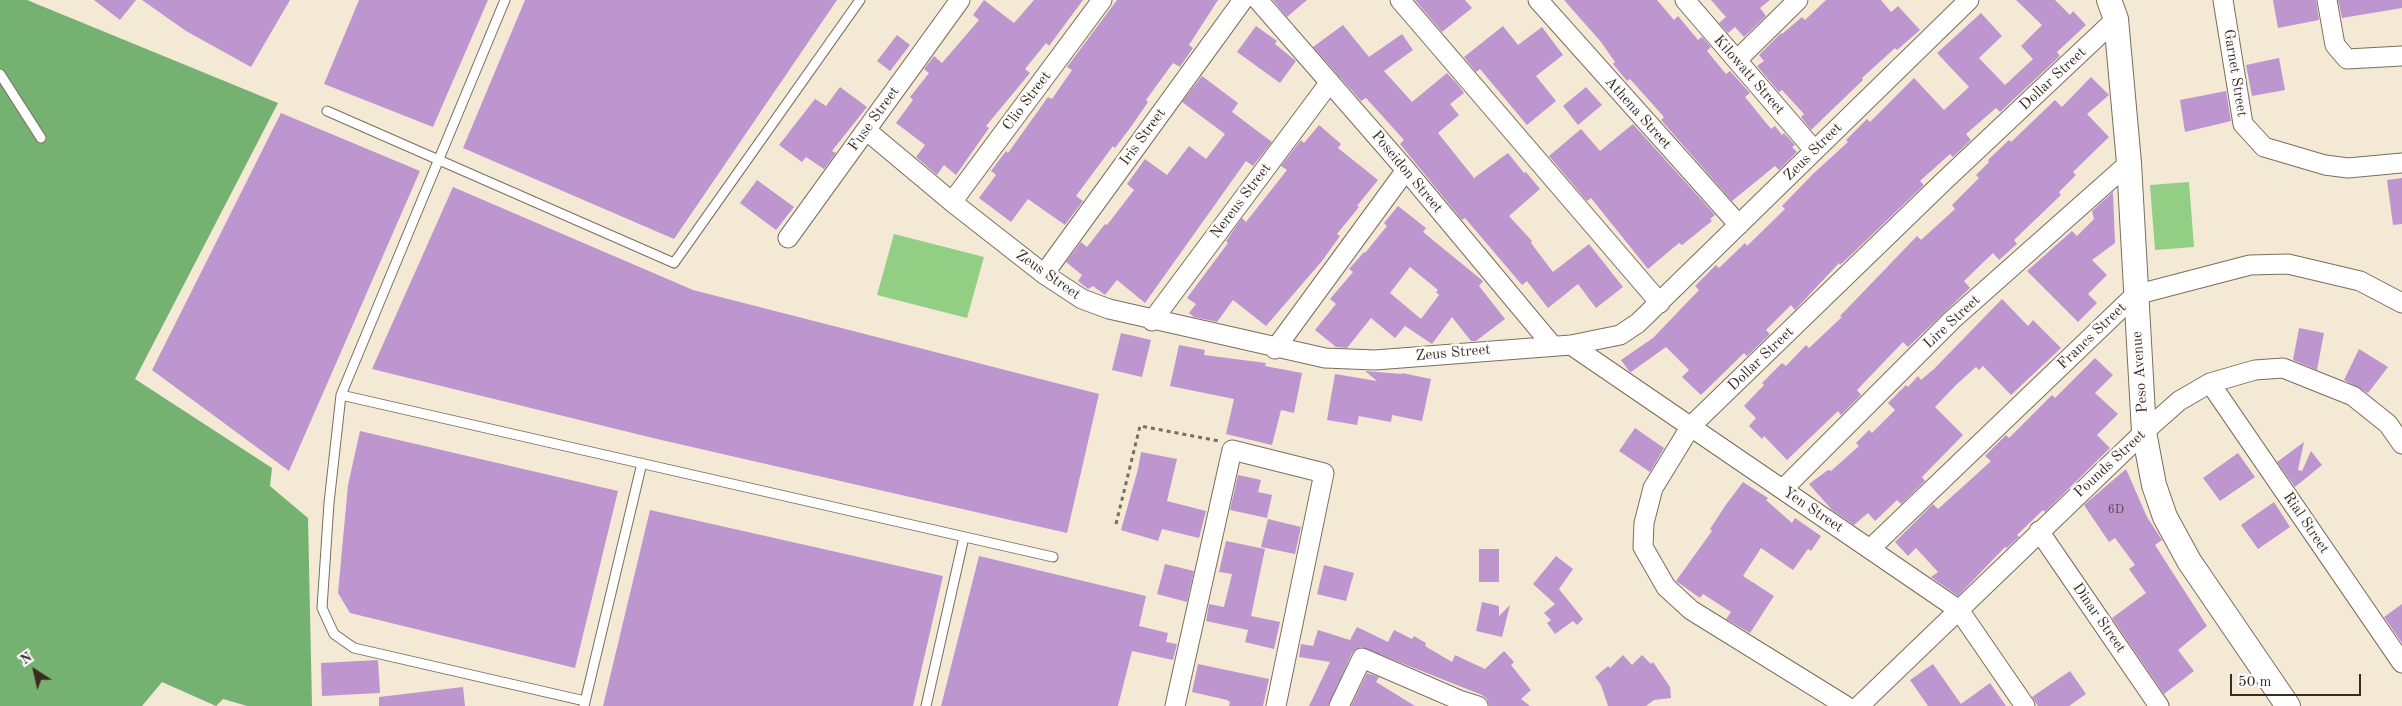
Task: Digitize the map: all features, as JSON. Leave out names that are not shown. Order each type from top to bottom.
[{"type":"street","name":"Fuse Street","points":[[788,238],[960,0]]},
{"type":"street","name":"Clio Street","points":[[952,202],[1102,0]]},
{"type":"street","name":"Iris Street","points":[[1044,274],[1243,0]]},
{"type":"street","name":"Poseidon Street","points":[[1258,0],[1561,345]]},
{"type":"street","points":[[1400,0],[1660,303]]},
{"type":"street","name":"Athena Street","points":[[1538,0],[1738,226]]},
{"type":"street","name":"Kilowatt Street","points":[[1685,0],[1814,150]]},
{"type":"street","points":[[1737,60],[1798,0]]},
{"type":"street","name":"Zeus Street","points":[[866,130],[952,202],[1044,274],[1082,299],[1109,309],[1152,321],[1275,349],[1324,358],[1374,360],[1561,345],[1620,335],[1638,323],[1969,0]]},
{"type":"street","name":"Garnet Street","points":[[2223,0],[2243,124],[2264,147],[2324,165],[2340,167],[2402,163]]},
{"type":"street","points":[[2327,0],[2335,45],[2347,59],[2402,56]]},
{"type":"street","name":"Peso Avenue","points":[[2113,9],[2129,163],[2144,432],[2154,485],[2164,517],[2190,561],[2288,706]]},
{"type":"street","name":"Dollar Street","points":[[1846,706],[1691,610],[1666,587],[1643,547],[1644,523],[1653,488],[1691,426],[1944,181],[2113,9]]},
{"type":"street","name":"Nereus Street","points":[[1152,321],[1330,82]]},
{"type":"street","name":"Lire Street","points":[[1783,489],[1952,320],[2129,163]]},
{"type":"street","points":[[1275,349],[1406,170]]},
{"type":"street","name":"Francs Street","points":[[1870,549],[2135,295],[2250,265],[2288,264],[2360,282],[2402,303]]},
{"type":"street","name":"Yen Street","points":[[1561,345],[1691,426],[1959,610],[2025,706]]},
{"type":"street","name":"Pounds Street","points":[[1859,706],[2144,432],[2179,402],[2210,383],[2255,370],[2283,368],[2353,396],[2388,424],[2402,444]]},
{"type":"street","name":"Rial Street","points":[[2210,383],[2402,663]]},
{"type":"street","points":[[1175,706],[1232,450],[1324,473],[1276,706]]},
{"type":"street","name":"Dinar Street","points":[[2039,531],[2160,706]]},
{"type":"street","points":[[1339,706],[1362,658],[1459,700],[1478,706]]},
{"type":"lane","points":[[505,0],[341,395],[329,503],[322,608],[334,634],[354,648],[585,703],[642,463]]},
{"type":"lane","points":[[327,111],[674,263],[860,0]]},
{"type":"lane","points":[[0,74],[41,138]]},
{"type":"lane","points":[[341,395],[1053,557]]},
{"type":"lane","points":[[926,706],[964,536]]},
{"type":"path","points":[[1116,524],[1140,426],[1225,442],[1232,450]]},
{"type":"green space","points":[[0,0],[27,0],[278,103],[135,379],[272,468],[270,486],[308,518],[312,706],[247,706],[223,699],[216,706],[162,682],[142,706],[0,706]]},
{"type":"green space","points":[[2189,182],[2194,247],[2155,250],[2150,185]]},
{"type":"green space","points":[[894,234],[984,257],[967,318],[877,295]]},
{"type":"building","points":[[94,0],[136,0],[120,20]]},
{"type":"building","points":[[142,0],[290,0],[251,67],[186,31]]},
{"type":"building","points":[[359,0],[488,0],[433,127],[324,84]]},
{"type":"building","points":[[525,0],[837,0],[674,239],[463,148]]},
{"type":"building","points":[[984,0],[1014,23],[1034,0],[1083,0],[1049,46],[1046,43],[1025,69],[1030,73],[986,126],[989,128],[956,175],[944,165],[937,175],[916,157],[925,145],[896,123],[913,100],[910,97],[929,73],[924,69],[934,56],[942,63],[979,20],[973,15]]},
{"type":"building","points":[[1117,0],[1218,0],[1189,45],[1193,48],[1180,67],[1173,63],[1146,100],[1148,102],[1133,124],[1115,148],[1113,146],[1076,196],[1083,201],[1065,225],[1028,199],[1011,222],[979,198],[996,175],[991,171],[1006,151],[1008,153],[1048,97],[1052,99],[1072,70],[1067,67]]},
{"type":"building","points":[[1273,0],[1307,0],[1287,17]]},
{"type":"building","points":[[1415,0],[1465,0],[1472,8],[1442,32]]},
{"type":"building","points":[[1564,0],[1657,0],[1674,20],[1678,16],[1698,40],[1702,37],[1711,47],[1707,51],[1726,74],[1730,71],[1750,93],[1745,97],[1771,129],[1775,126],[1782,135],[1784,133],[1795,145],[1792,147],[1797,152],[1779,170],[1775,166],[1732,201],[1661,120],[1664,117],[1630,79],[1627,81],[1613,64],[1615,62],[1601,42]]},
{"type":"building","points":[[1711,0],[1770,0],[1760,8],[1766,16],[1744,37],[1735,27],[1728,33],[1719,23],[1726,17]]},
{"type":"building","points":[[1826,0],[1881,0],[1891,12],[1898,6],[1920,30],[1897,50],[1895,48],[1862,78],[1863,80],[1811,130],[1801,117],[1804,114],[1782,90],[1779,92],[1757,66],[1764,61],[1759,55],[1781,33],[1802,17],[1805,20]]},
{"type":"building","points":[[2016,0],[2055,0],[2070,15],[2073,11],[2086,25],[2057,52],[2060,56],[2000,112],[1996,108],[1966,134],[1971,140],[1953,157],[1950,154],[1920,181],[1924,185],[1840,265],[1839,263],[1795,310],[1791,305],[1766,330],[1770,334],[1747,356],[1744,353],[1701,395],[1682,377],[1689,370],[1666,347],[1631,372],[1629,371],[1621,360],[1653,338],[1699,290],[1695,286],[1716,265],[1719,268],[1745,243],[1747,246],[1785,209],[1782,206],[1814,173],[1848,142],[1846,140],[1867,119],[1870,122],[1914,78],[1944,110],[1969,87],[1937,53],[1981,13],[2002,36],[1979,58],[2005,85],[2033,59],[2021,46],[2042,25]]},
{"type":"building","points":[[2273,0],[2316,0],[2319,20],[2278,28]]},
{"type":"building","points":[[2338,0],[2402,0],[2402,8],[2342,18]]},
{"type":"building","points":[[1343,25],[1369,57],[1402,34],[1413,50],[1384,71],[1412,102],[1447,73],[1459,86],[1464,93],[1450,104],[1459,115],[1438,133],[1474,178],[1508,153],[1524,173],[1526,172],[1540,189],[1509,216],[1532,241],[1531,243],[1553,272],[1589,244],[1623,287],[1596,308],[1578,284],[1548,308],[1527,281],[1522,285],[1465,218],[1462,220],[1400,144],[1404,140],[1366,98],[1361,101],[1313,47]]},
{"type":"building","points":[[1256,26],[1277,41],[1275,44],[1296,61],[1280,83],[1237,52]]},
{"type":"building","points":[[1503,26],[1518,45],[1542,27],[1563,55],[1536,76],[1556,101],[1527,125],[1480,69],[1476,72],[1464,57]]},
{"type":"building","points":[[897,35],[910,45],[890,71],[877,61]]},
{"type":"building","points":[[2279,58],[2285,90],[2252,96],[2246,65]]},
{"type":"building","points":[[1202,76],[1238,103],[1232,112],[1272,142],[1253,166],[1246,161],[1145,303],[1117,280],[1105,295],[1093,286],[1088,289],[1078,281],[1082,275],[1066,262],[1081,242],[1087,247],[1134,190],[1127,184],[1145,159],[1167,175],[1189,146],[1206,159],[1225,134],[1182,102]]},
{"type":"building","points":[[2091,77],[2109,95],[2087,114],[2109,137],[2073,172],[2076,175],[2059,192],[2061,195],[2014,240],[2017,244],[1999,260],[1993,253],[1964,281],[1970,288],[1908,347],[1903,342],[1857,390],[1861,395],[1841,415],[1838,411],[1787,460],[1764,436],[1762,439],[1749,426],[1756,418],[1744,406],[1764,385],[1762,383],[1782,363],[1786,366],[1806,345],[1809,348],[1842,317],[1840,316],[1917,236],[1921,240],[1955,209],[1952,205],[1979,178],[1976,175],[1989,162],[1988,160],[2009,140],[2011,142],[2055,100],[2062,107]]},
{"type":"building","points":[[840,87],[867,107],[832,151],[836,153],[824,169],[806,157],[802,162],[779,145],[815,99],[826,106]]},
{"type":"building","points":[[1586,87],[1602,105],[1578,125],[1563,106]]},
{"type":"building","points":[[2226,91],[2231,121],[2185,132],[2180,100]]},
{"type":"building","points":[[281,113],[420,171],[289,471],[152,370]]},
{"type":"building","points":[[1633,124],[1715,215],[1710,219],[1712,221],[1682,245],[1679,243],[1648,269],[1591,198],[1587,201],[1549,156],[1581,129],[1600,151]]},
{"type":"building","points":[[1319,125],[1341,144],[1338,148],[1378,180],[1337,234],[1340,236],[1322,261],[1266,326],[1233,300],[1217,322],[1194,317],[1189,313],[1196,304],[1187,298],[1228,243],[1226,241],[1242,218],[1246,222],[1287,170],[1281,166],[1301,140],[1304,143]]},
{"type":"building","points":[[2402,178],[2402,224],[2393,225],[2387,180]]},
{"type":"building","points":[[757,180],[794,207],[776,230],[740,203]]},
{"type":"building","points":[[453,187],[693,290],[1099,394],[1067,533],[657,439],[372,369]]},
{"type":"building","points":[[2113,192],[2115,243],[2092,260],[2107,275],[2088,294],[2097,303],[2078,322],[2027,271],[2072,231],[2077,236],[2094,219],[2092,211]]},
{"type":"building","points":[[1398,206],[1426,228],[1423,232],[1483,281],[1479,286],[1505,319],[1476,341],[1471,341],[1452,317],[1432,344],[1405,326],[1395,338],[1371,318],[1347,348],[1336,347],[1315,330],[1336,304],[1330,299],[1353,272],[1349,269],[1387,226],[1384,223]],"holes":[[[1410,267],[1438,290],[1436,292],[1439,295],[1421,319],[1390,293]]]},
{"type":"building","points":[[2002,299],[2028,326],[2033,320],[2061,348],[2011,395],[1983,366],[1979,370],[1976,367],[1956,385],[1935,407],[1963,435],[1922,477],[1925,481],[1901,504],[1897,500],[1875,521],[1868,513],[1854,525],[1832,510],[1809,484],[1828,470],[1831,471],[1859,446],[1856,443],[1869,430],[1872,433],[1895,410],[1888,403],[1918,376],[1921,380],[1934,369]]},
{"type":"building","points":[[2299,328],[2324,333],[2317,370],[2293,360]]},
{"type":"building","points":[[1121,333],[1151,340],[1142,377],[1112,370]]},
{"type":"building","points":[[1179,345],[1205,350],[1204,355],[1266,363],[1265,366],[1302,373],[1294,413],[1281,410],[1272,445],[1226,434],[1234,399],[1170,386]]},
{"type":"building","points":[[2359,349],[2388,367],[2368,393],[2344,380]]},
{"type":"building","points":[[2095,358],[2113,375],[2095,393],[2118,414],[2097,435],[2110,448],[2045,512],[2043,510],[2017,535],[2019,537],[2007,548],[2005,547],[1958,596],[1931,577],[1938,572],[1916,548],[1908,556],[1895,542],[1933,504],[1938,509],[1991,461],[1985,456],[2006,435],[2009,438],[2052,395],[2055,398]]},
{"type":"building","points":[[1365,371],[1402,373],[1431,379],[1422,421],[1392,415],[1391,422],[1359,416],[1357,425],[1327,420],[1335,374],[1377,381]]},
{"type":"building","points":[[1635,428],[1664,448],[1650,472],[1619,451]]},
{"type":"building","points":[[360,431],[618,491],[575,668],[350,613],[338,593],[348,485]]},
{"type":"building","points":[[2304,442],[2298,470],[2302,471],[2311,451],[2322,465],[2295,487],[2277,462]]},
{"type":"building","points":[[1141,452],[1177,459],[1167,501],[1206,511],[1199,538],[1162,529],[1158,541],[1121,530]]},
{"type":"building","points":[[2238,453],[2255,477],[2220,501],[2203,478]]},
{"type":"building","points":[[2126,469],[2147,517],[2162,540],[2155,545],[2207,626],[2178,650],[2194,671],[2164,694],[2112,618],[2146,593],[2129,569],[2135,565],[2115,538],[2109,542],[2084,505]]},
{"type":"building","points":[[1238,475],[1261,480],[1258,492],[1272,495],[1267,518],[1230,510]]},
{"type":"building","points":[[1743,482],[1768,498],[1766,500],[1792,523],[1795,518],[1821,536],[1811,551],[1808,549],[1793,570],[1761,548],[1743,576],[1774,596],[1750,633],[1726,619],[1731,612],[1703,594],[1700,598],[1676,581],[1712,531],[1710,529]]},
{"type":"building","points":[[2274,502],[2290,527],[2258,549],[2241,525]]},
{"type":"building","points":[[650,510],[943,576],[913,706],[603,706]]},
{"type":"building","points":[[1268,519],[1301,527],[1295,554],[1261,547]]},
{"type":"building","points":[[1226,541],[1265,549],[1251,616],[1280,622],[1274,649],[1245,642],[1248,630],[1206,621],[1209,604],[1224,607],[1232,574],[1219,572]]},
{"type":"building","points":[[1479,549],[1499,549],[1499,582],[1479,582]]},
{"type":"building","points":[[979,556],[1146,596],[1139,626],[1168,633],[1166,642],[1177,644],[1173,660],[1132,651],[1118,706],[941,706]]},
{"type":"building","points":[[1556,556],[1573,569],[1559,589],[1583,619],[1577,625],[1573,621],[1555,634],[1547,623],[1551,620],[1544,613],[1555,604],[1533,584]]},
{"type":"building","points":[[1165,564],[1194,571],[1187,602],[1157,594]]},
{"type":"building","points":[[1324,565],[1354,573],[1346,601],[1317,594]]},
{"type":"building","points":[[1482,602],[1499,606],[1499,616],[1510,605],[1502,637],[1476,631]]},
{"type":"building","points":[[2402,604],[2402,643],[2384,617]]},
{"type":"building","points":[[1357,627],[1388,642],[1394,630],[1412,639],[1414,636],[1426,643],[1425,646],[1452,662],[1455,655],[1485,669],[1504,651],[1514,662],[1511,665],[1531,690],[1521,699],[1530,706],[1489,706],[1487,699],[1482,695],[1361,647],[1352,653],[1328,706],[1309,706],[1330,662],[1299,657],[1301,644],[1313,646],[1318,630],[1350,640]]},
{"type":"building","points":[[1623,655],[1632,665],[1642,655],[1651,664],[1653,662],[1670,687],[1671,698],[1654,700],[1646,706],[1608,706],[1601,685],[1595,677],[1608,666],[1610,668]]},
{"type":"building","points":[[378,660],[380,693],[322,696],[321,663]]},
{"type":"building","points":[[1198,664],[1269,679],[1263,706],[1229,706],[1230,702],[1227,700],[1192,692]]},
{"type":"building","points":[[1933,664],[1961,704],[1990,683],[2006,706],[1928,706],[1910,680]]},
{"type":"building","points":[[2070,671],[2086,694],[2069,706],[2038,706],[2032,697]]},
{"type":"building","points":[[1367,673],[1379,677],[1376,682],[1415,706],[1351,706]]},
{"type":"building","points":[[463,687],[465,706],[379,706],[379,697]]}]
